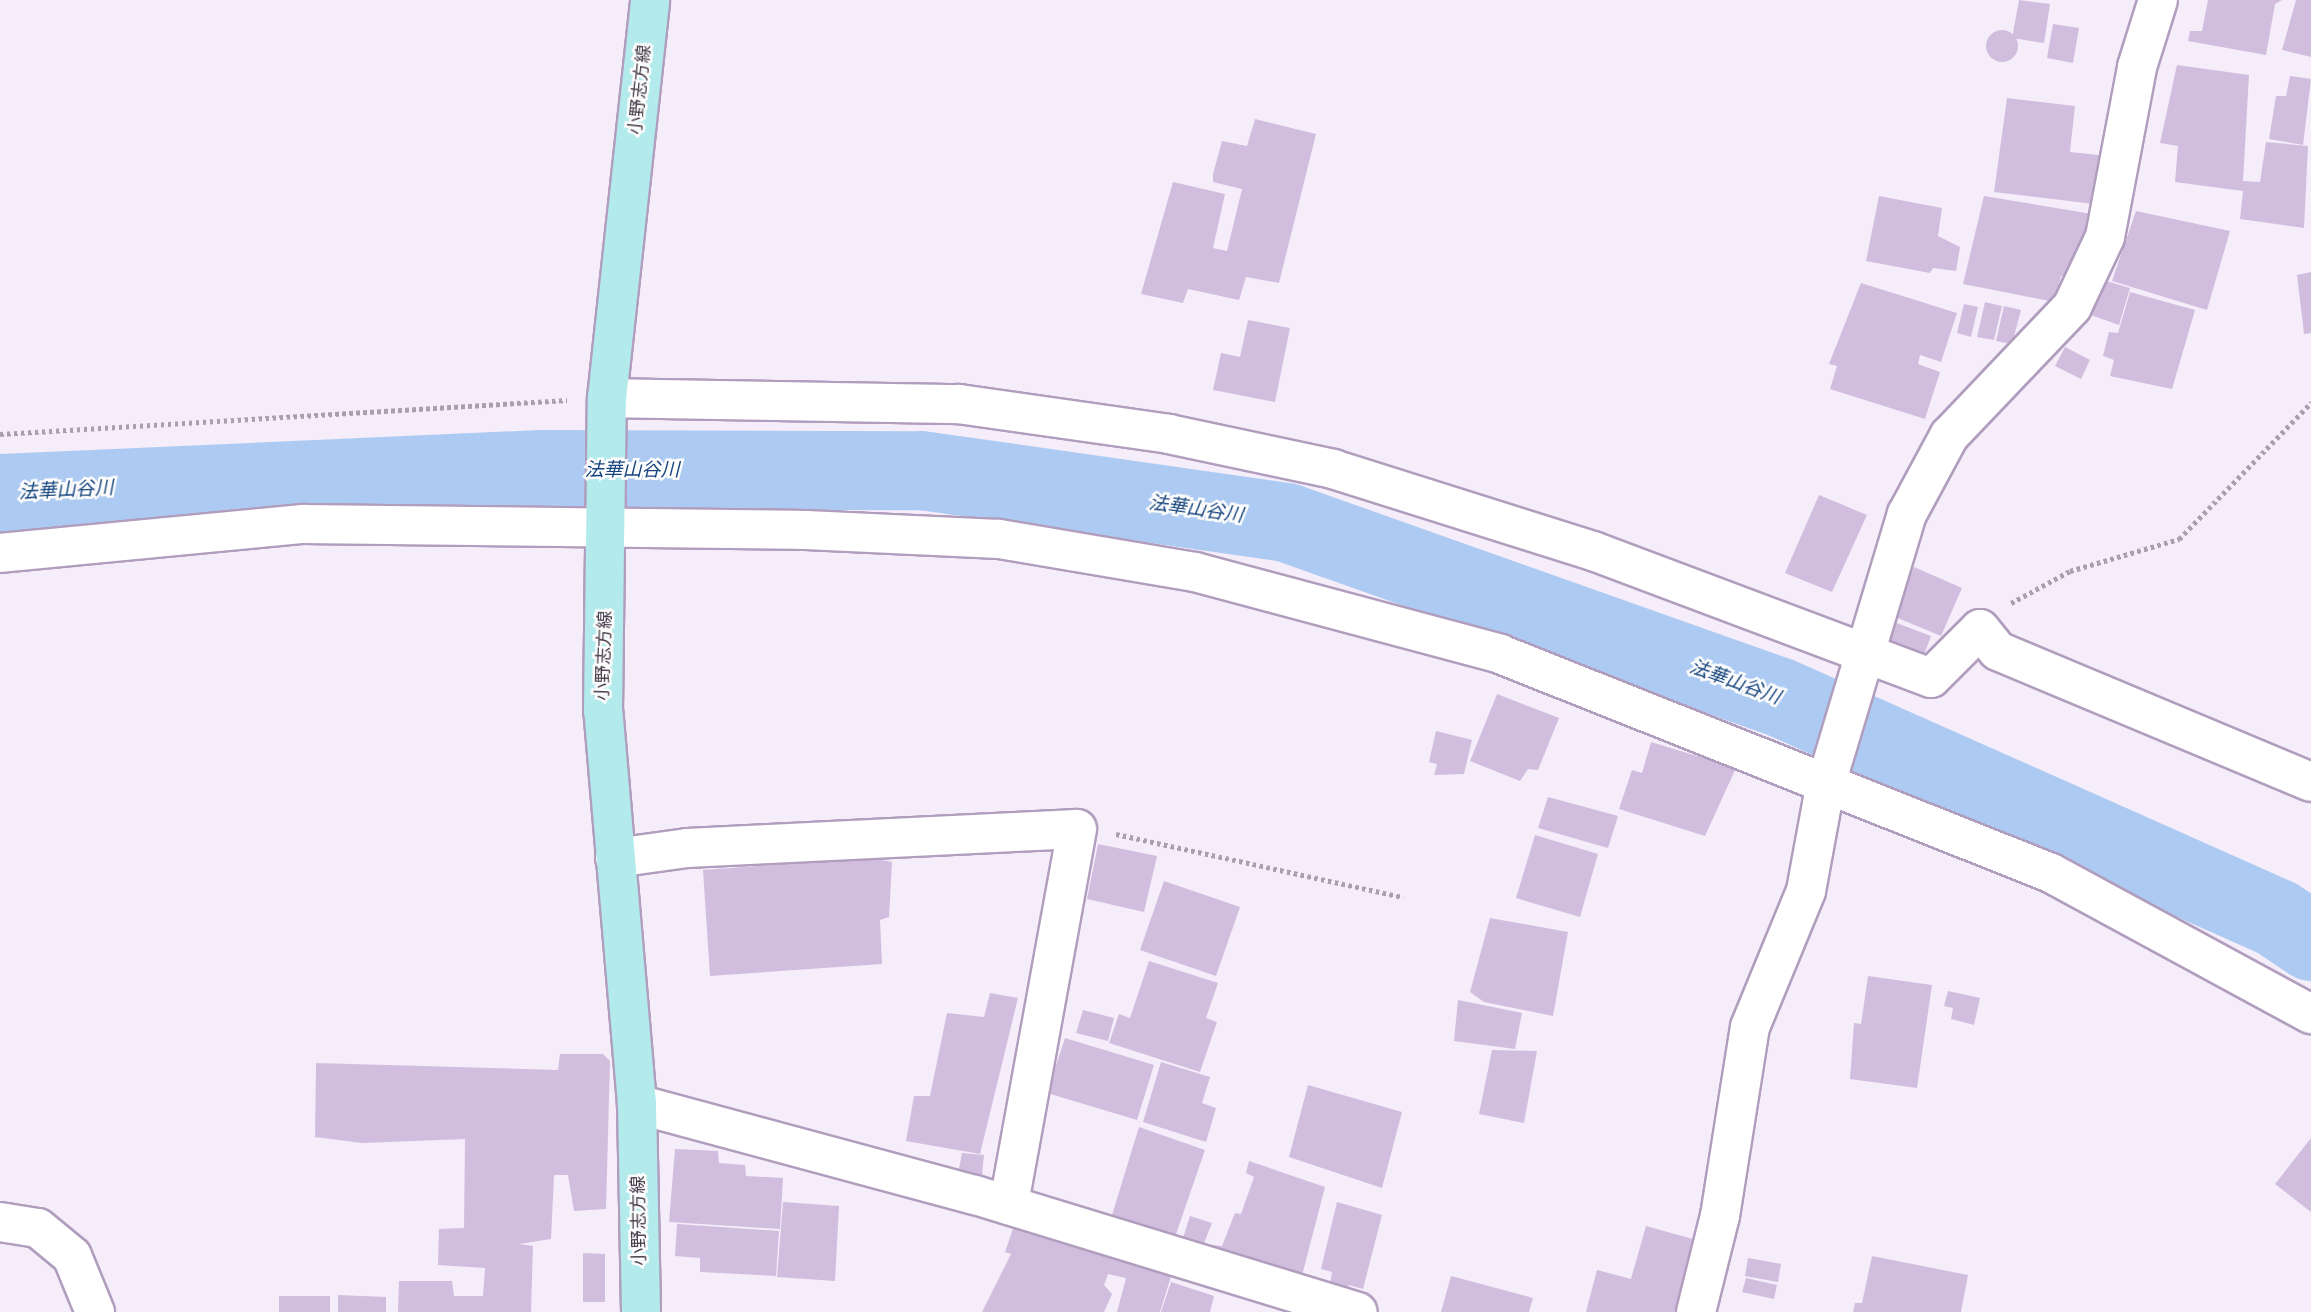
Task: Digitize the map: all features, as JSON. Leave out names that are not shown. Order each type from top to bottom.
[{"type":"main road","name":"小野志方線","points":[[641,1312],[637,1104],[603,711],[608,532],[607,398],[650,0]]},
{"type":"street","points":[[1696,1312],[1720,1216],[1751,1027],[1806,891],[1825,787],[1863,651],[1907,514],[1949,436],[2072,307],[2105,236],[2137,67],[2158,0]]},
{"type":"street","points":[[607,398],[959,404],[1169,434],[1359,477],[1593,551],[1931,678],[1980,629],[1998,651],[2311,782]]},
{"type":"street","points":[[0,553],[303,524],[608,532],[806,530],[999,539],[1195,572],[1500,654],[1825,787],[2050,873],[2311,1014]]},
{"type":"street","points":[[615,858],[687,848],[1077,829],[1009,1205]]},
{"type":"street","points":[[637,1104],[1009,1205],[1356,1312]]},
{"type":"street","points":[[0,1222],[38,1228],[72,1256],[94,1312]]},
{"type":"path","points":[[0,434],[607,398]]},
{"type":"path","points":[[1980,629],[2012,602],[2070,571],[2179,539],[2311,403]]},
{"type":"path","points":[[1077,829],[1403,897]]},
{"type":"building","points":[[2019,0],[2050,4],[2044,43],[2012,38]]},
{"type":"building","points":[[2208,0],[2282,0],[2275,4],[2266,55],[2188,41],[2190,31],[2202,31]]},
{"type":"building","points":[[2296,0],[2311,0],[2311,57],[2282,50]]},
{"type":"building","points":[[2053,24],[2079,28],[2073,63],[2047,58]]},
{"type":"building","points":[[2002,30],[2014,34],[2018,46],[2014,58],[2002,62],[1990,58],[1986,46],[1990,34]]},
{"type":"building","points":[[2177,65],[2249,75],[2243,181],[2260,182],[2266,142],[2308,146],[2304,228],[2240,219],[2243,191],[2175,182],[2178,146],[2160,143]]},
{"type":"building","points":[[2290,76],[2311,79],[2303,145],[2269,139],[2276,96],[2286,96]]},
{"type":"building","points":[[2007,98],[2075,106],[2070,152],[2108,156],[2102,205],[1994,192]]},
{"type":"building","points":[[1255,119],[1316,134],[1279,283],[1246,277],[1239,300],[1188,289],[1183,303],[1141,294],[1173,182],[1225,194],[1213,248],[1227,251],[1242,189],[1213,182],[1213,174],[1222,141],[1247,146]]},
{"type":"building","points":[[1879,196],[1942,208],[1938,236],[1960,247],[1956,271],[1933,268],[1930,273],[1866,261]]},
{"type":"building","points":[[1984,196],[2098,215],[2081,279],[2061,276],[2055,302],[1963,284]]},
{"type":"building","points":[[2136,211],[2230,231],[2207,310],[2112,281]]},
{"type":"building","points":[[2311,272],[2311,333],[2304,334],[2297,275]]},
{"type":"building","points":[[2103,280],[2130,288],[2119,325],[2082,312]]},
{"type":"building","points":[[1861,283],[1957,313],[1941,362],[1920,355],[1918,364],[1940,372],[1925,419],[1830,389],[1837,366],[1829,364]]},
{"type":"building","points":[[2130,292],[2195,310],[2172,389],[2110,376],[2114,360],[2103,356],[2109,332],[2118,333]]},
{"type":"building","points":[[1985,302],[2002,306],[1994,340],[1977,337]]},
{"type":"building","points":[[1964,304],[1978,307],[1971,337],[1957,333]]},
{"type":"building","points":[[2004,306],[2021,310],[2012,344],[1996,341]]},
{"type":"building","points":[[1248,320],[1290,328],[1275,402],[1213,390],[1221,353],[1240,357]]},
{"type":"building","points":[[2065,347],[2090,360],[2081,379],[2055,366]]},
{"type":"building","points":[[1819,495],[1867,515],[1832,592],[1785,573]]},
{"type":"building","points":[[1914,567],[1962,588],[1941,636],[1893,616]]},
{"type":"building","points":[[1894,622],[1931,636],[1921,663],[1884,650]]},
{"type":"building","points":[[1497,694],[1559,718],[1538,770],[1528,769],[1520,781],[1470,761]]},
{"type":"building","points":[[1436,731],[1472,740],[1464,774],[1434,775],[1437,764],[1429,762]]},
{"type":"building","points":[[1651,742],[1736,768],[1705,836],[1619,809],[1632,770],[1642,773]]},
{"type":"building","points":[[1548,797],[1618,816],[1608,848],[1538,828]]},
{"type":"building","points":[[1535,835],[1598,854],[1580,917],[1516,898]]},
{"type":"building","points":[[1098,844],[1157,856],[1144,912],[1087,899]]},
{"type":"building","points":[[870,858],[892,862],[889,917],[880,920],[882,964],[710,976],[703,870]]},
{"type":"building","points":[[1164,881],[1240,907],[1216,976],[1140,950]]},
{"type":"building","points":[[1490,918],[1568,932],[1553,1016],[1484,1002],[1470,992]]},
{"type":"building","points":[[1149,961],[1218,983],[1206,1018],[1217,1022],[1200,1072],[1109,1043],[1119,1014],[1130,1018]]},
{"type":"building","points":[[1868,976],[1932,985],[1917,1088],[1850,1079],[1854,1023],[1861,1024]]},
{"type":"building","points":[[1948,991],[1980,998],[1974,1025],[1951,1019],[1953,1008],[1944,1006]]},
{"type":"building","points":[[990,993],[1018,998],[980,1154],[906,1141],[914,1096],[930,1096],[947,1013],[984,1017]]},
{"type":"building","points":[[1458,1000],[1522,1013],[1515,1049],[1454,1041]]},
{"type":"building","points":[[1083,1010],[1114,1018],[1108,1041],[1076,1033]]},
{"type":"building","points":[[1065,1038],[1154,1065],[1137,1120],[1047,1093]]},
{"type":"building","points":[[1492,1050],[1537,1051],[1524,1123],[1479,1114]]},
{"type":"building","points":[[560,1054],[603,1054],[610,1061],[606,1209],[574,1211],[568,1175],[554,1175],[551,1239],[519,1244],[533,1246],[531,1312],[398,1312],[399,1281],[452,1281],[454,1296],[483,1296],[485,1268],[438,1265],[439,1229],[464,1228],[465,1139],[362,1143],[315,1137],[316,1063],[558,1070]]},
{"type":"building","points":[[1161,1062],[1210,1077],[1202,1103],[1216,1108],[1206,1142],[1143,1122]]},
{"type":"building","points":[[1308,1085],[1402,1112],[1382,1188],[1289,1157]]},
{"type":"building","points":[[1139,1127],[1205,1150],[1175,1237],[1112,1215]]},
{"type":"building","points":[[2311,1138],[2311,1212],[2275,1184]]},
{"type":"building","points":[[675,1149],[718,1151],[719,1163],[745,1165],[746,1176],[783,1178],[780,1229],[669,1222]]},
{"type":"building","points":[[962,1153],[984,1155],[982,1175],[958,1174]]},
{"type":"building","points":[[1249,1161],[1325,1187],[1299,1287],[1208,1257],[1211,1245],[1222,1246],[1235,1213],[1241,1214],[1254,1177],[1246,1173]]},
{"type":"building","points":[[783,1202],[839,1206],[835,1281],[777,1277]]},
{"type":"building","points":[[1337,1202],[1382,1215],[1363,1289],[1349,1285],[1346,1294],[1329,1291],[1332,1272],[1321,1269]]},
{"type":"building","points":[[1190,1216],[1212,1223],[1201,1251],[1181,1244]]},
{"type":"building","points":[[1017,1217],[1173,1270],[1160,1312],[1117,1312],[1126,1278],[1108,1274],[1104,1285],[1112,1294],[1104,1312],[982,1312],[1011,1254],[1005,1252]]},
{"type":"building","points":[[677,1224],[779,1231],[776,1276],[700,1272],[700,1258],[675,1256]]},
{"type":"building","points":[[1646,1226],[1700,1241],[1681,1312],[1586,1312],[1597,1270],[1631,1279]]},
{"type":"building","points":[[583,1253],[605,1254],[605,1302],[583,1302]]},
{"type":"building","points":[[1872,1256],[1968,1275],[1961,1312],[1853,1312],[1855,1303],[1862,1303]]},
{"type":"building","points":[[1748,1258],[1781,1264],[1778,1282],[1745,1276]]},
{"type":"building","points":[[1451,1276],[1533,1298],[1529,1312],[1441,1312]]},
{"type":"building","points":[[1746,1278],[1777,1285],[1774,1299],[1742,1292]]},
{"type":"building","points":[[1171,1282],[1214,1296],[1210,1312],[1161,1312]]},
{"type":"building","points":[[338,1295],[386,1297],[386,1312],[338,1312]]},
{"type":"building","points":[[279,1296],[330,1296],[330,1312],[279,1312]]},
{"type":"waterway","name":"法華山谷川","points":[[0,493],[541,469],[921,470],[1286,522],[1780,697],[2277,918],[2311,941]]}]
